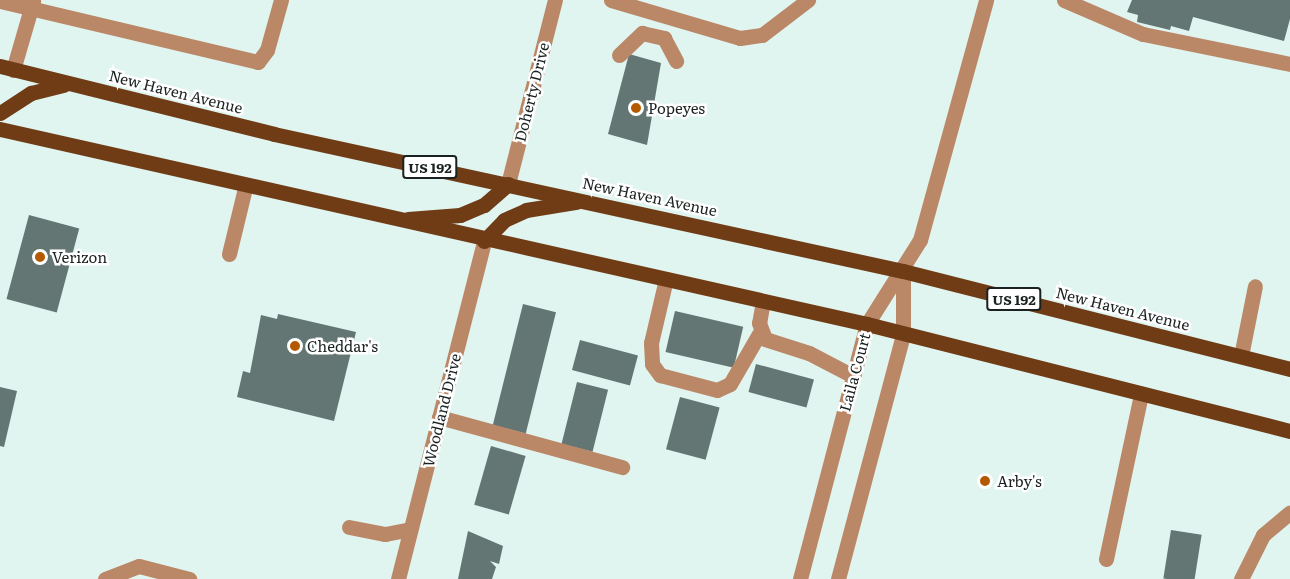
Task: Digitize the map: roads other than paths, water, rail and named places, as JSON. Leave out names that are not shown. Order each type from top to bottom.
[{"type":"main road","name":"New Haven Avenue","points":[[6,68],[508,184],[903,271],[1290,369]]},
{"type":"main road","points":[[0,82],[6,68]]},
{"type":"main road","points":[[0,113],[31,93],[70,84]]},
{"type":"main road","points":[[0,129],[245,188],[867,324],[1290,431]]},
{"type":"main road","points":[[390,220],[460,215],[484,205],[508,184]]},
{"type":"main road","points":[[484,241],[504,220],[526,210],[585,200]]},
{"type":"street","points":[[0,1],[31,4],[258,62],[267,50],[281,0]]},
{"type":"street","name":"Doherty Drive","points":[[508,184],[555,0]]},
{"type":"street","points":[[611,0],[740,38],[762,35],[807,0]]},
{"type":"street","name":"Laila Court","points":[[800,579],[867,324],[903,271],[920,240],[986,0]]},
{"type":"street","points":[[1064,0],[1143,34],[1290,64]]},
{"type":"street","points":[[6,68],[31,4]]},
{"type":"street","points":[[619,55],[642,33],[664,38],[676,61]]},
{"type":"street","points":[[229,254],[245,188]]},
{"type":"street","name":"Woodland Drive","points":[[398,579],[484,241]]},
{"type":"street","points":[[838,579],[903,334],[903,271]]},
{"type":"street","points":[[666,279],[651,343],[652,364],[660,375],[717,390],[730,384],[759,334],[763,301]]},
{"type":"street","points":[[1240,356],[1255,286]]},
{"type":"street","points":[[759,334],[853,376]]},
{"type":"street","points":[[1106,559],[1141,394]]},
{"type":"street","points":[[439,417],[622,467]]},
{"type":"street","points":[[1241,579],[1263,535],[1290,512]]},
{"type":"street","points":[[349,527],[385,534],[411,529]]},
{"type":"street","points":[[105,579],[139,566],[189,579]]},
{"type":"place","name":"Popeyes","points":[[636,108]]},
{"type":"place","name":"Verizon","points":[[40,257]]},
{"type":"place","name":"Cheddar's","points":[[295,346]]},
{"type":"place","name":"Arby's","points":[[985,481]]}]
